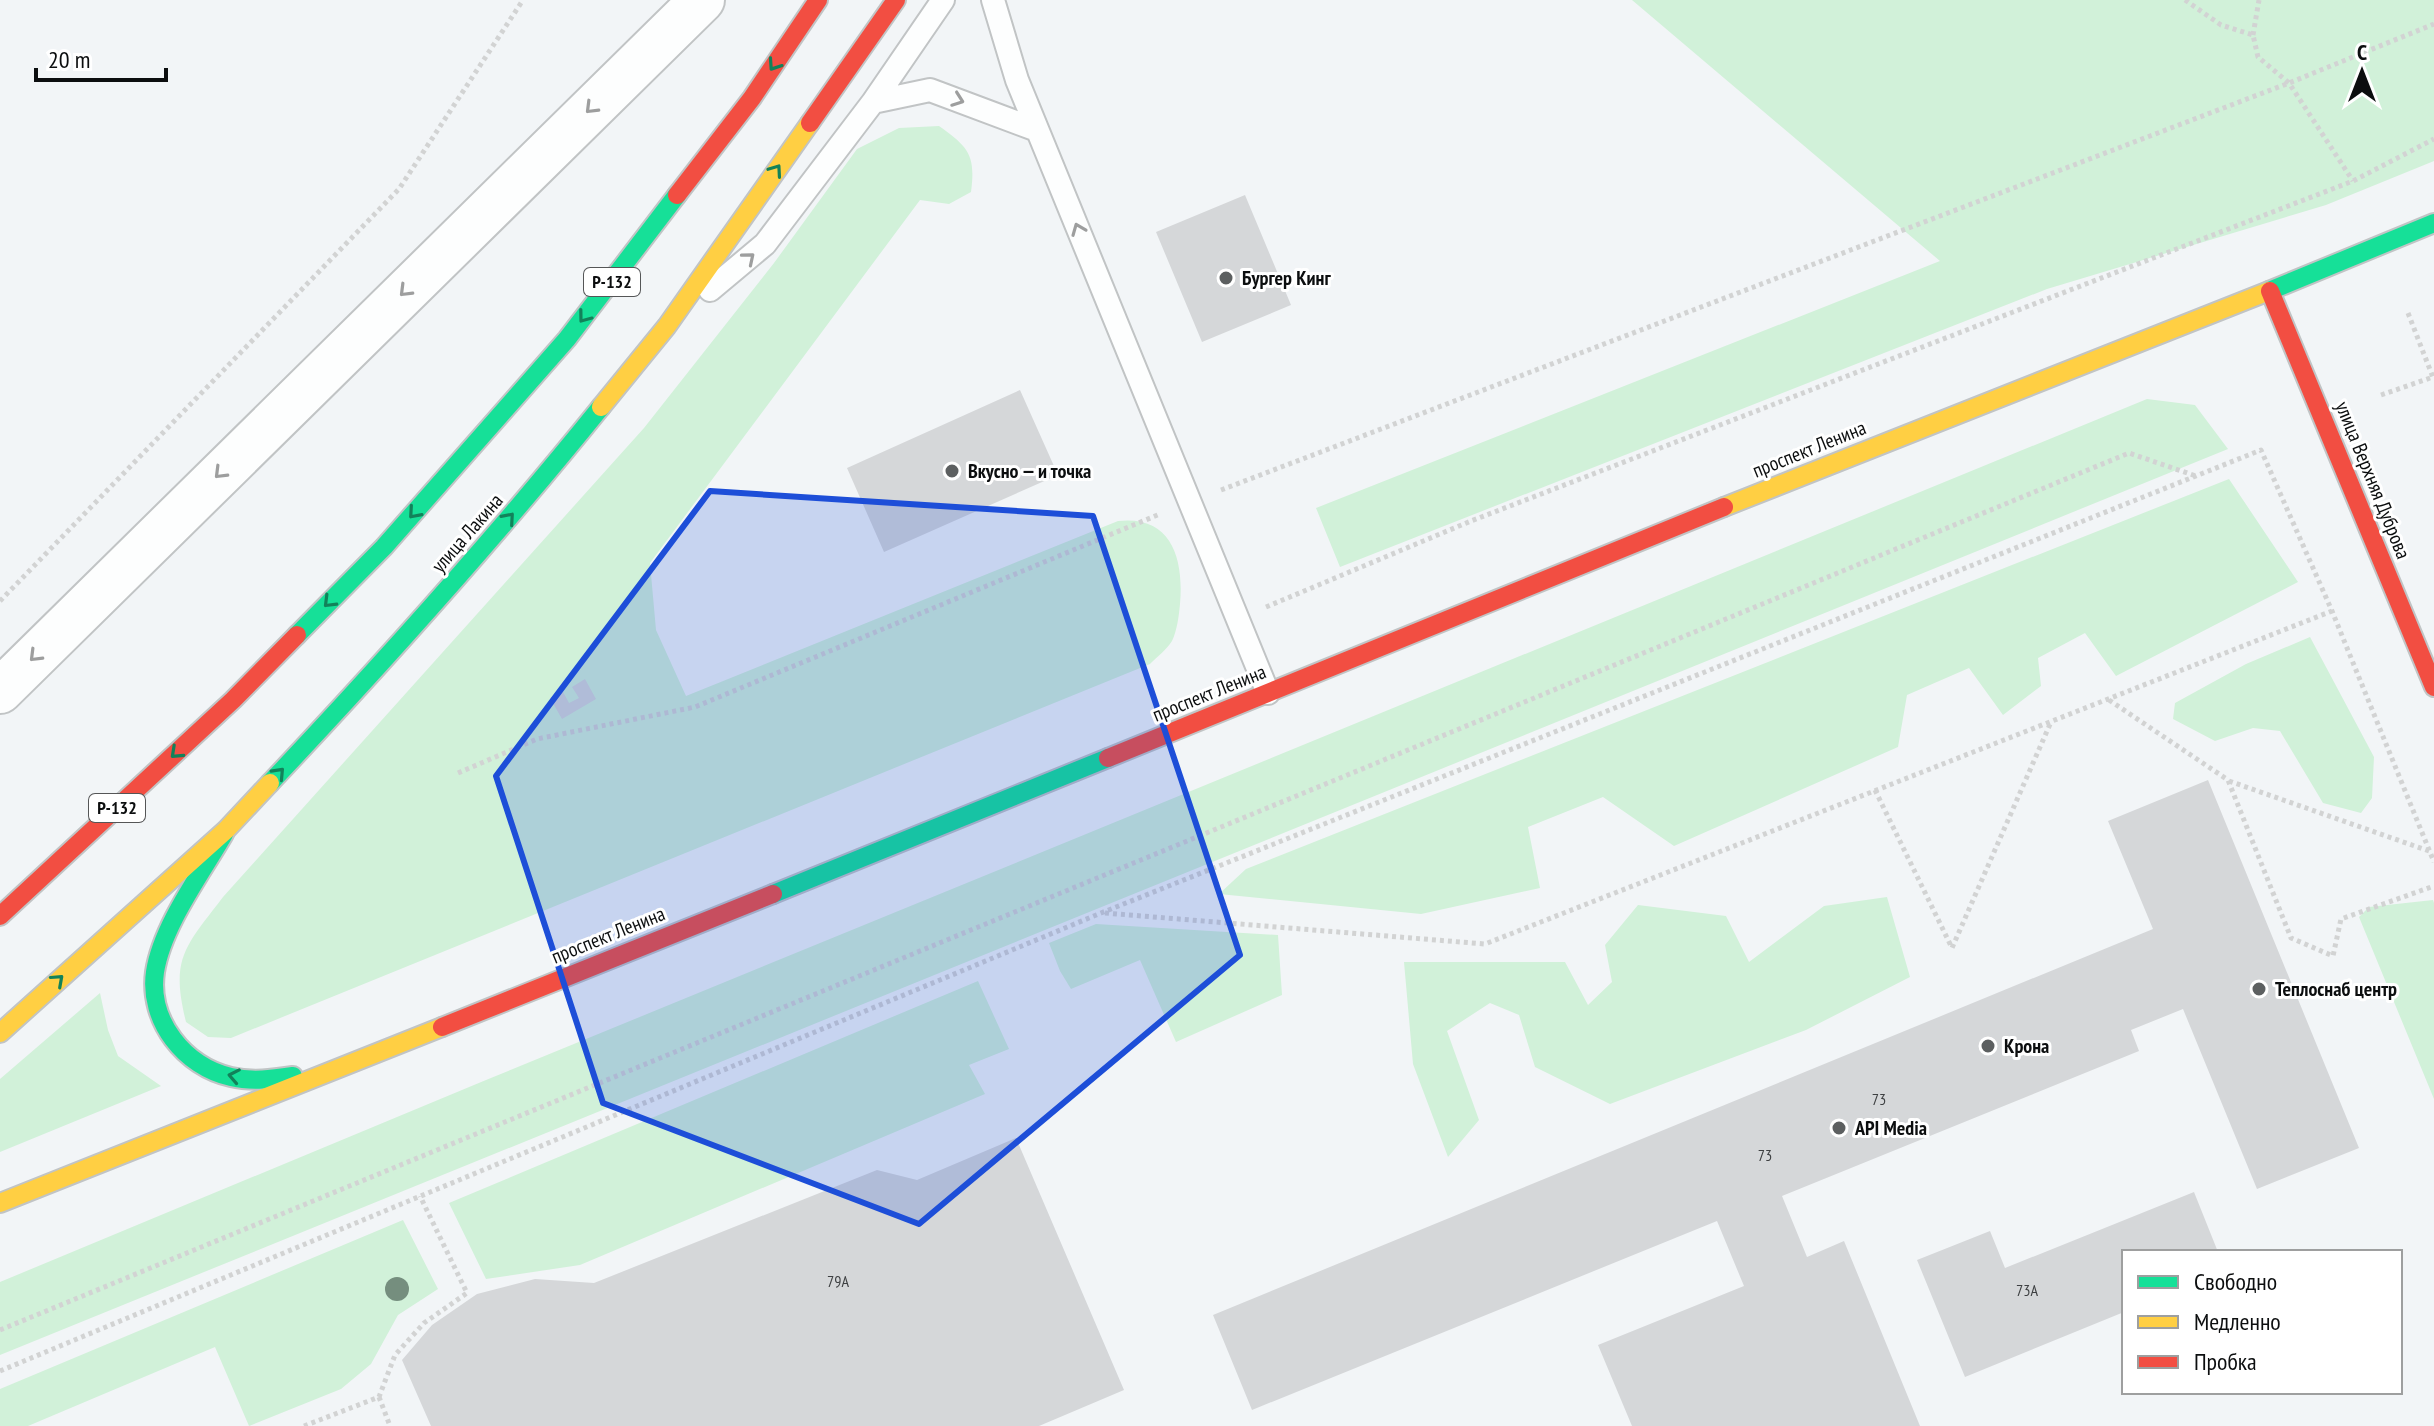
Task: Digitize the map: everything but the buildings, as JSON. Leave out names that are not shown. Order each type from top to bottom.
[{"type":"main road","name":"Р-132","points":[[0,916],[233,700],[384,547],[567,339],[752,98],[818,0]]},
{"type":"main road","name":"улица Лакина","points":[[0,1033],[226,830],[397,648],[534,490],[667,326],[896,0]]},
{"type":"main road","name":"проспект Ленина","points":[[0,1203],[339,1070],[1903,434],[2270,291],[2434,223]]},
{"type":"main road","name":"улица Верхняя Дуброва","points":[[2270,291],[2434,687]]},
{"type":"main road","points":[[226,830],[162,948],[155,974],[155,1003],[165,1028],[181,1049],[201,1065],[228,1077],[266,1080],[339,1070]]},
{"type":"street","points":[[0,691],[663,21],[702,0]]},
{"type":"lane","points":[[667,326],[765,244],[873,102],[943,0]]},
{"type":"lane","points":[[993,0],[1017,80],[1268,693]]},
{"type":"lane","points":[[873,102],[930,90],[1037,130]]},
{"type":"path","points":[[0,601],[399,189],[523,0]]},
{"type":"path","points":[[2185,0],[2221,25],[2253,35]]},
{"type":"path","points":[[2259,0],[2253,35],[2258,57],[2289,83],[2353,181]]},
{"type":"path","points":[[458,773],[537,739],[695,707],[1190,502],[2289,83],[2434,24]]},
{"type":"path","points":[[1237,619],[1471,521],[2353,181],[2434,139]]},
{"type":"path","points":[[2381,395],[2434,378],[2408,313]]},
{"type":"path","points":[[0,1371],[1101,913],[2261,450],[2332,611],[2434,862]]},
{"type":"path","points":[[0,1330],[2129,453],[2196,476]]},
{"type":"path","points":[[1101,913],[1485,944],[2332,611]]},
{"type":"path","points":[[2108,699],[2228,780],[2429,851]]},
{"type":"path","points":[[1875,790],[1952,948],[2051,722]]},
{"type":"path","points":[[2228,780],[2291,938],[2333,956],[2341,919],[2434,886]]},
{"type":"path","points":[[390,1426],[379,1397],[395,1355],[424,1323],[467,1293],[420,1196]]},
{"type":"path","points":[[304,1426],[324,1422],[379,1397]]},
{"type":"highlighted area","points":[[710,491],[1093,516],[1240,955],[919,1224],[603,1103],[496,776]]},
{"type":"green space","points":[[1632,0],[2434,0],[2434,161],[2326,205],[2047,289],[1340,567],[1316,508],[1940,261]]},
{"type":"green space","points":[[939,126],[968,153],[972,169],[971,192],[949,204],[920,200],[650,563],[656,630],[686,696],[1118,521],[1136,521],[1151,525],[1171,543],[1180,571],[1180,608],[1175,633],[1167,647],[1150,664],[231,1038],[208,1037],[186,1022],[180,982],[184,954],[223,897],[644,428],[774,263],[857,149],[899,128]]},
{"type":"green space","points":[[2147,399],[2195,405],[2228,449],[0,1355],[0,1282]]},
{"type":"green space","points":[[2229,479],[2298,582],[2116,676],[2085,633],[2038,658],[2041,686],[2003,715],[1969,668],[1907,695],[1898,747],[1674,846],[1603,797],[1528,827],[1540,888],[1421,914],[1219,894],[1246,869]]},
{"type":"green space","points":[[2310,637],[2374,757],[2372,798],[2361,813],[2323,803],[2280,731],[2253,728],[2215,741],[2173,719],[2175,703],[2246,664]]},
{"type":"green space","points":[[1887,897],[1910,977],[1806,1030],[1610,1104],[1535,1067],[1519,1015],[1490,1003],[1447,1031],[1479,1120],[1448,1157],[1413,1064],[1404,962],[1565,962],[1588,1005],[1612,982],[1605,945],[1638,905],[1726,916],[1749,962],[1824,906]]},
{"type":"green space","points":[[2433,900],[2434,1099],[2359,917],[2369,907]]},
{"type":"green space","points":[[1096,924],[1278,935],[1282,995],[1176,1042],[1140,960],[1071,989],[1049,943]]},
{"type":"green space","points":[[978,981],[1009,1049],[969,1065],[985,1094],[580,1265],[486,1279],[449,1203]]},
{"type":"green space","points":[[100,993],[108,1030],[118,1056],[161,1086],[0,1152],[0,1079]]},
{"type":"green space","points":[[403,1220],[438,1289],[398,1315],[371,1364],[341,1389],[249,1426],[215,1347],[28,1426],[0,1426],[0,1389]]},
{"type":"traffic: fast","points":[[297,635],[384,547],[567,339],[677,195]]},
{"type":"traffic: fast","points":[[2269,291],[2434,223]]},
{"type":"traffic: fast","points":[[270,783],[439,598],[601,407]]},
{"type":"traffic: fast","points":[[773,894],[1108,758]]},
{"type":"traffic: fast","points":[[224,834],[174,919],[159,955],[154,990],[157,1008],[173,1039],[185,1052],[214,1072],[247,1079],[293,1076]]},
{"type":"traffic: slow","points":[[601,407],[667,326],[810,123]]},
{"type":"traffic: slow","points":[[1724,507],[2269,291]]},
{"type":"traffic: slow","points":[[0,1033],[226,830],[270,783]]},
{"type":"traffic: slow","points":[[0,1203],[442,1027]]},
{"type":"traffic: jam","points":[[677,195],[752,98],[818,0]]},
{"type":"traffic: jam","points":[[810,123],[896,0]]},
{"type":"traffic: jam","points":[[2270,291],[2434,687]]},
{"type":"traffic: jam","points":[[1108,758],[1724,507]]},
{"type":"traffic: jam","points":[[0,916],[233,700],[297,635]]},
{"type":"traffic: jam","points":[[442,1027],[773,894]]},
{"type":"place","name":"Бургер Кинг","points":[[1226,278]]},
{"type":"place","name":"Вкусно — и точка","points":[[952,471]]},
{"type":"place","name":"Теплоснаб центр","points":[[2259,989]]},
{"type":"place","name":"Крона","points":[[1988,1046]]},
{"type":"place","name":"API Media","points":[[1839,1128]]}]
